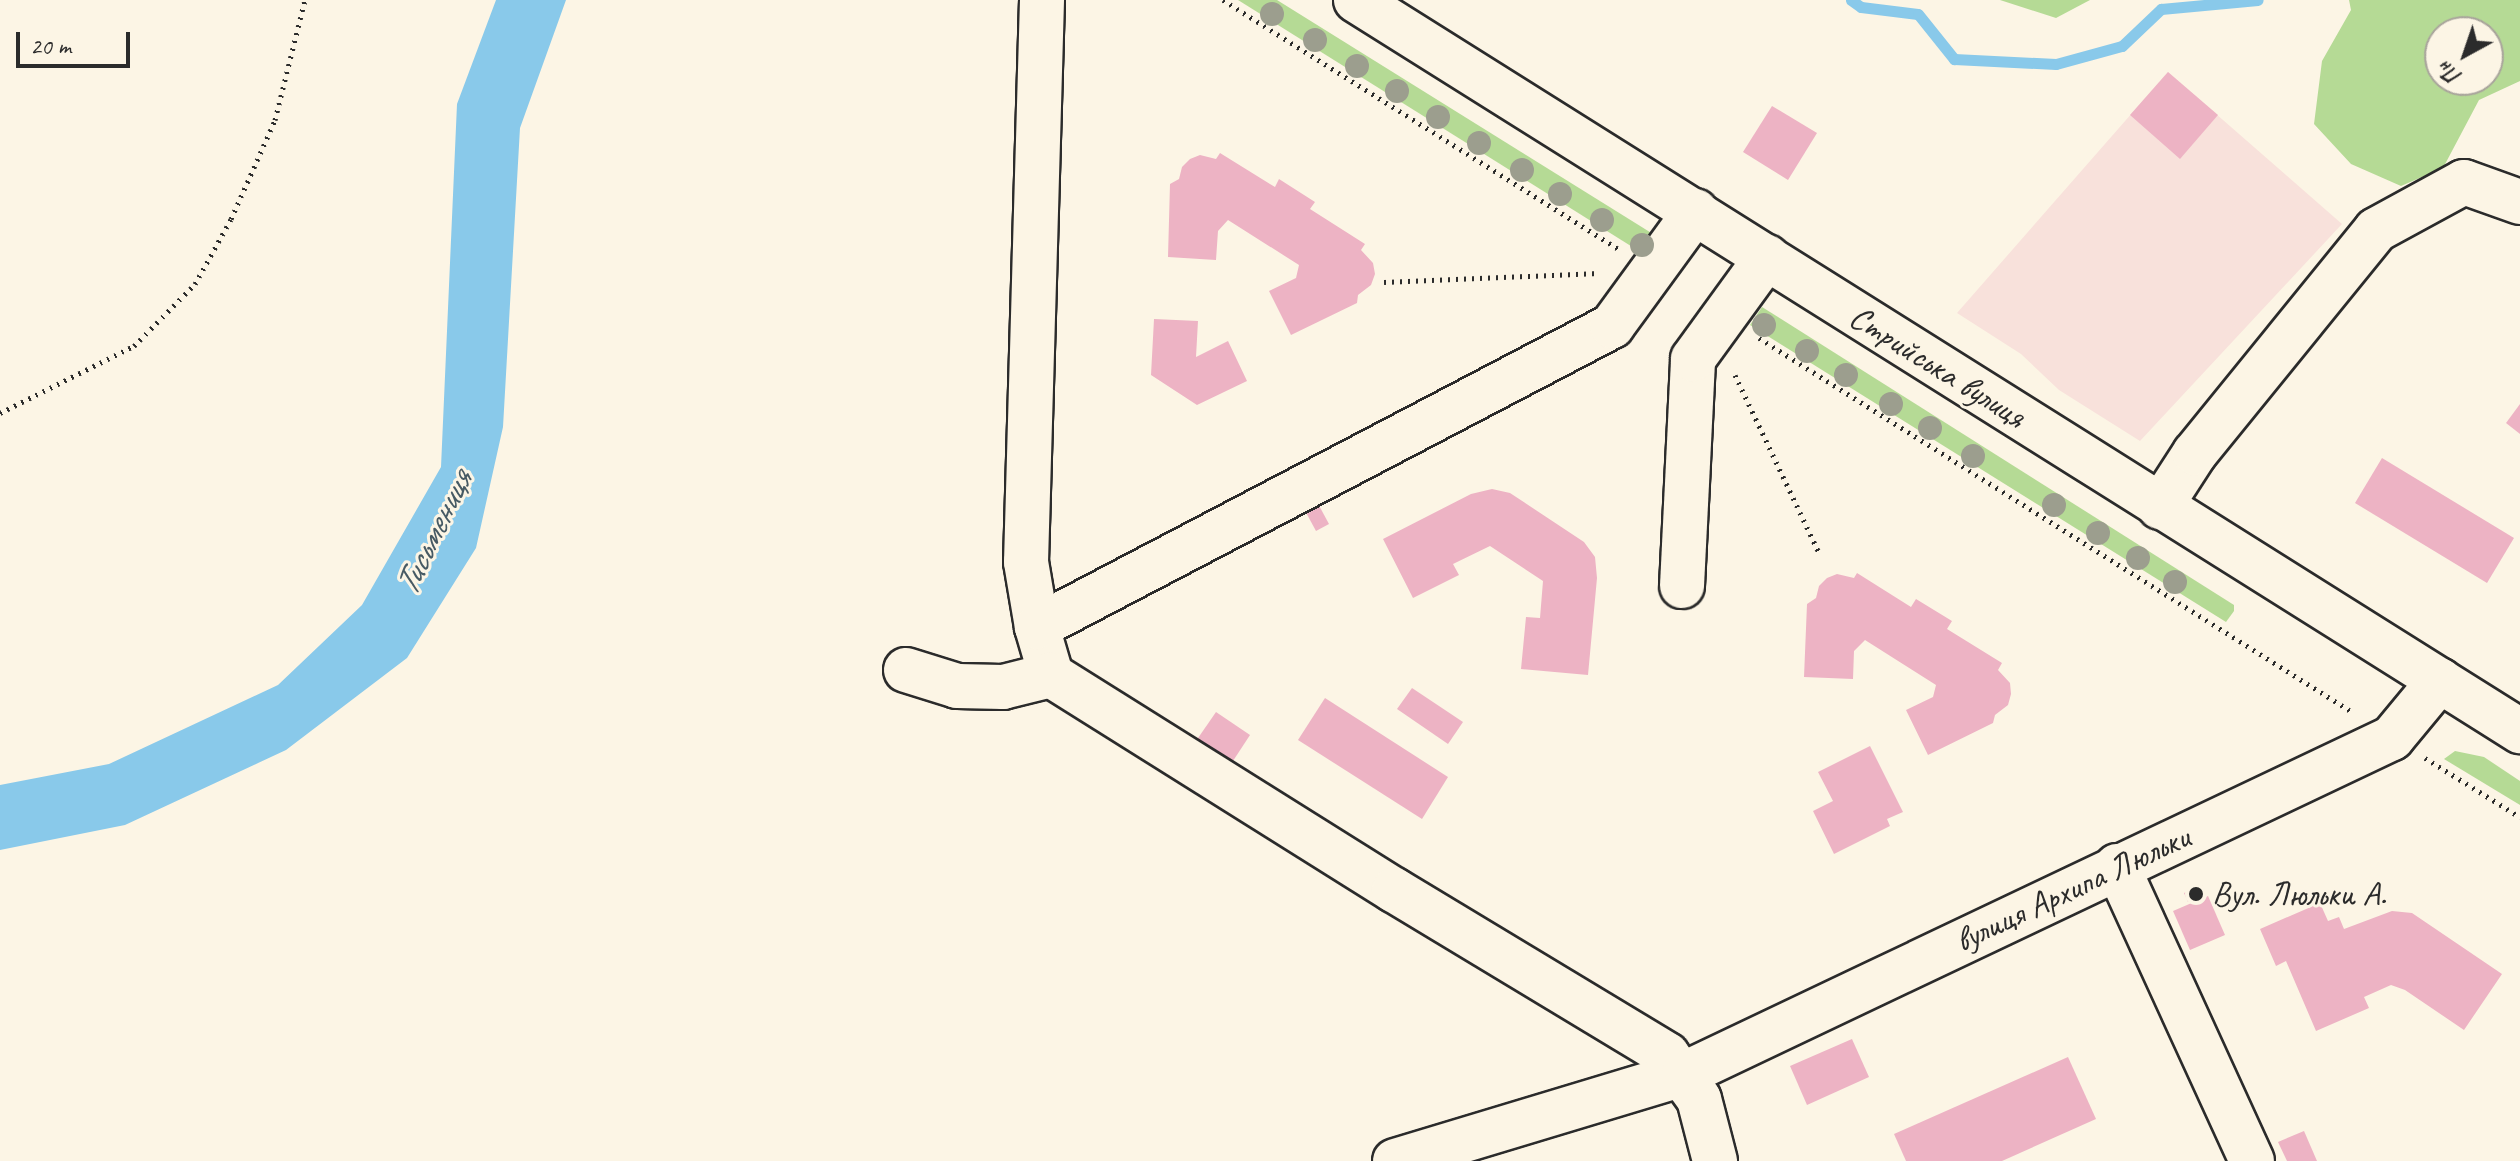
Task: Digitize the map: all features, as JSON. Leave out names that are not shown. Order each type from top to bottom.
[{"type":"street","points":[[1042,0],[1026,562],[1037,627],[1051,675],[1394,890],[1667,1055],[1684,1074],[1699,1099],[1715,1161]]},
{"type":"street","name":"Стрийська вулиця","points":[[1356,0],[2520,731]]},
{"type":"street","points":[[2160,507],[2195,453],[2376,230],[2464,182],[2520,202]]},
{"type":"street","points":[[1037,627],[1612,326],[1696,211]]},
{"type":"street","points":[[1682,586],[1693,359],[1767,257]]},
{"type":"street","points":[[906,670],[957,686],[1003,687],[1051,675]]},
{"type":"street","name":"вулиця Архипа Люльки","points":[[1395,1161],[1684,1074],[2392,738],[2440,680]]},
{"type":"street","points":[[2117,866],[2252,1161]]},
{"type":"path","points":[[0,413],[134,346],[195,284],[231,219],[275,120],[305,0]]},
{"type":"path","points":[[1223,0],[1654,272]]},
{"type":"path","points":[[1384,282],[1654,272]]},
{"type":"path","points":[[1720,324],[1820,555]]},
{"type":"path","points":[[1720,324],[2520,817]]},
{"type":"shaded area","points":[[2168,72],[2342,224],[2140,441],[2059,390],[2021,354],[1957,313]]},
{"type":"green space","points":[[1238,0],[1277,0],[1653,234],[1650,258]]},
{"type":"green space","points":[[2000,0],[2090,0],[2056,18]]},
{"type":"green space","points":[[2349,0],[2520,0],[2520,81],[2504,88],[2504,16],[2424,16],[2424,96],[2488,96],[2479,100],[2443,168],[2401,186],[2351,164],[2314,124],[2322,61],[2351,10]]},
{"type":"green space","points":[[1762,307],[2234,605],[2234,611],[2226,622],[1750,325]]},
{"type":"green space","points":[[2455,751],[2484,757],[2520,781],[2520,805],[2444,759]]},
{"type":"water","name":"Тисьмениця","points":[[496,0],[566,0],[520,128],[503,427],[476,548],[407,658],[286,750],[125,825],[0,850],[0,785],[109,764],[278,685],[362,605],[441,467],[457,104]]},
{"type":"building","points":[[2168,72],[2218,115],[2180,159],[2130,115]]},
{"type":"building","points":[[1772,106],[1817,133],[1788,180],[1743,152]]},
{"type":"building","points":[[1220,153],[1275,187],[1279,179],[1315,202],[1310,209],[1365,244],[1361,250],[1373,263],[1375,274],[1371,285],[1358,295],[1357,303],[1291,335],[1269,291],[1296,278],[1299,265],[1228,220],[1218,231],[1216,260],[1168,257],[1170,184],[1179,179],[1182,167],[1190,159],[1200,155],[1216,159]]},
{"type":"building","points":[[1154,319],[1198,321],[1196,357],[1228,341],[1247,381],[1197,405],[1151,375]]},
{"type":"building","points":[[2520,404],[2520,434],[2506,423]]},
{"type":"building","points":[[2382,458],[2514,538],[2487,583],[2355,503]]},
{"type":"building","points":[[1492,489],[1510,493],[1584,542],[1595,557],[1597,578],[1588,675],[1521,669],[1526,617],[1540,618],[1543,581],[1490,546],[1453,564],[1459,575],[1413,598],[1383,539],[1471,494]]},
{"type":"building","points":[[1316,500],[1329,524],[1316,531],[1303,507]]},
{"type":"building","points":[[1857,573],[1911,607],[1916,599],[1952,621],[1947,629],[2002,663],[1998,670],[2010,683],[2011,694],[2008,705],[1995,715],[1993,723],[1928,755],[1906,710],[1933,697],[1936,685],[1865,640],[1854,651],[1853,679],[1804,677],[1807,604],[1816,598],[1819,586],[1827,578],[1837,574],[1854,578]]},
{"type":"building","points":[[1412,688],[1463,722],[1448,744],[1397,709]]},
{"type":"building","points":[[1325,698],[1448,777],[1422,819],[1298,740]]},
{"type":"building","points":[[1216,712],[1250,735],[1231,764],[1196,741]]},
{"type":"building","points":[[1870,746],[1903,812],[1887,819],[1890,826],[1834,854],[1813,811],[1833,801],[1818,772]]},
{"type":"building","points":[[2202,885],[2206,894],[2188,902],[2184,893]]},
{"type":"building","points":[[2208,896],[2225,935],[2190,950],[2173,911]]},
{"type":"building","points":[[2320,903],[2328,921],[2339,917],[2344,929],[2392,911],[2412,913],[2502,974],[2464,1030],[2405,990],[2391,985],[2364,997],[2369,1008],[2316,1031],[2286,961],[2276,966],[2260,929]]},
{"type":"building","points":[[1852,1039],[1869,1077],[1807,1105],[1790,1066]]},
{"type":"building","points":[[2068,1057],[2096,1119],[2002,1161],[1906,1161],[1894,1134]]},
{"type":"building","points":[[2304,1131],[2317,1161],[2287,1161],[2278,1142]]},
{"type":"waterway","points":[[1851,0],[1861,7],[1918,14],[1954,59],[2056,64],[2122,46],[2161,9],[2258,0]]},
{"type":"place","name":"Вул. Люльки А.","points":[[2196,894]]}]
